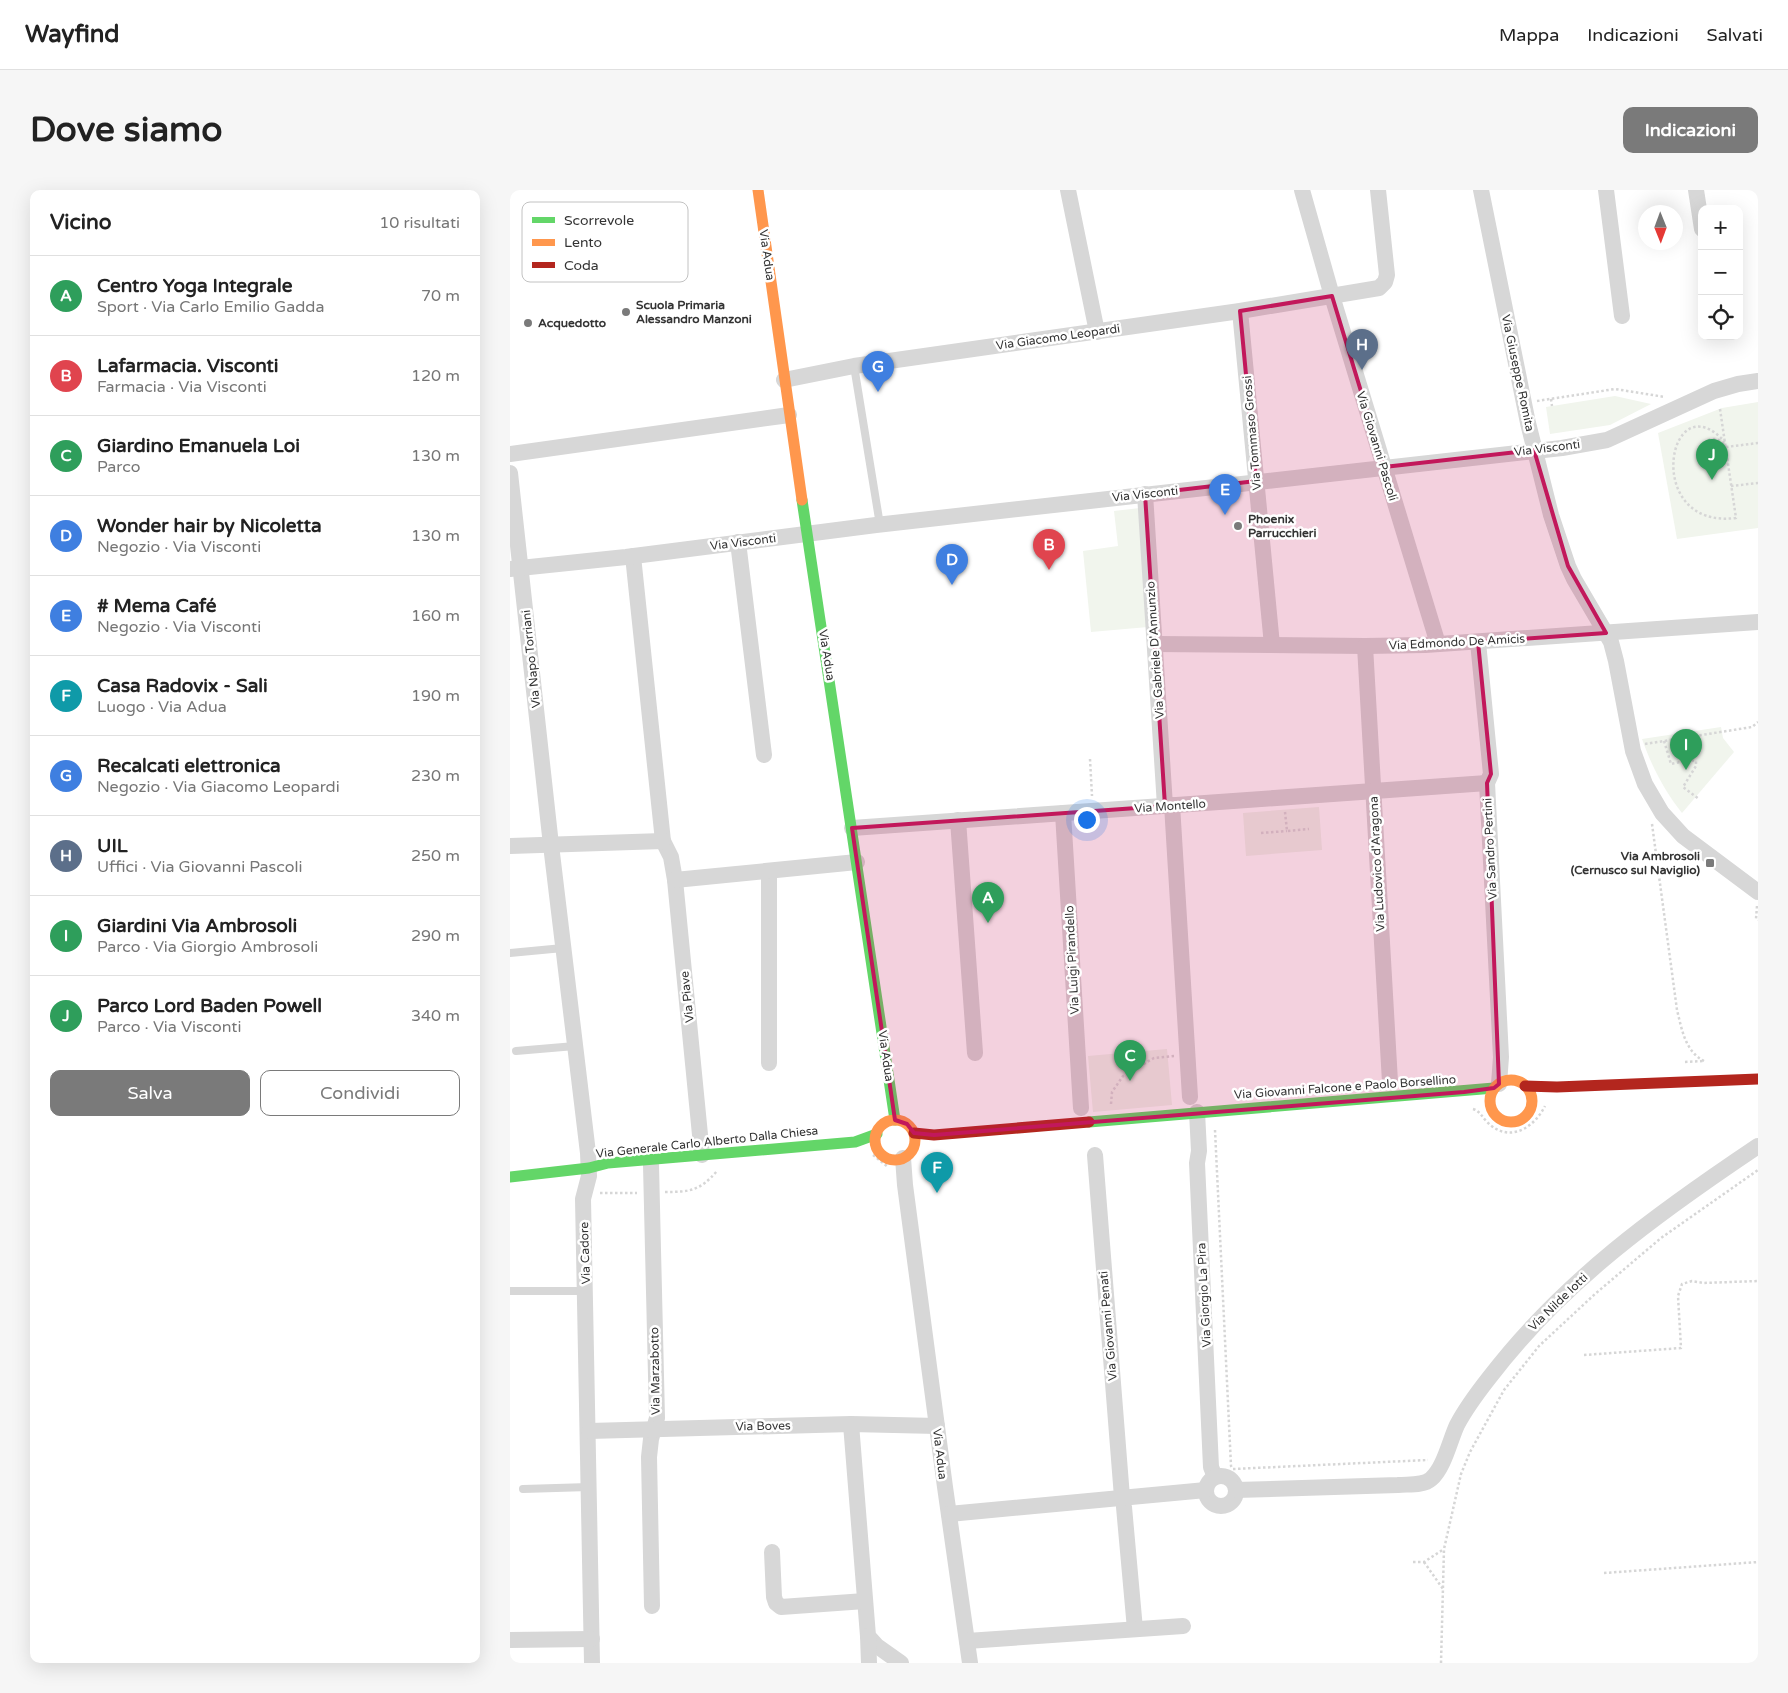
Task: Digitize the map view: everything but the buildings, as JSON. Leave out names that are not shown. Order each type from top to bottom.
[{"type":"street","name":"Via Adua","points":[[758,190],[789,415],[858,862],[895,1120]]},
{"type":"street","points":[[1068,190],[1097,332]]},
{"type":"street","name":"Via Giovanni Pascoli","points":[[1302,190],[1332,296],[1438,644]]},
{"type":"street","name":"Via Giacomo Leopardi","points":[[784,380],[854,366],[1240,311],[1376,288],[1385,282],[1387,273],[1378,190]]},
{"type":"street","name":"Via Giuseppe Romita","points":[[1481,190],[1534,450],[1548,506],[1568,566],[1606,633],[1616,661],[1632,751],[1651,797],[1670,822],[1683,836],[1757,891]]},
{"type":"street","points":[[1606,190],[1622,316]]},
{"type":"street","points":[[1696,190],[1698,205]]},
{"type":"street","name":"Via Tommaso Grossi","points":[[1240,311],[1272,645]]},
{"type":"street","name":"Via Visconti","points":[[515,568],[633,556],[808,533],[1608,440],[1714,391],[1738,384],[1758,381]]},
{"type":"street","points":[[510,454],[789,415]]},
{"type":"street","name":"Via Napo Torriani","points":[[510,473],[515,568],[551,845]]},
{"type":"street","name":"Via Gabriele D'Annunzio","points":[[1145,494],[1190,1097]]},
{"type":"street","points":[[738,542],[764,755]]},
{"type":"street","name":"Via Piave","points":[[633,556],[663,841],[670,857],[675,880],[702,1155]]},
{"type":"street","name":"Via Edmondo De Amicis","points":[[1155,644],[1364,646],[1438,644],[1758,622]]},
{"type":"street","name":"Via Sandro Pertini","points":[[1478,642],[1490,774],[1487,783],[1501,1056],[1506,1071],[1507,1084]]},
{"type":"street","name":"Via Ludovico d'Aragona","points":[[1364,646],[1390,1082]]},
{"type":"street","name":"Via Montello","points":[[852,828],[1487,783]]},
{"type":"street","name":"Via Luigi Pirandello","points":[[1063,813],[1081,1108]]},
{"type":"street","points":[[958,820],[974,1053]]},
{"type":"street","points":[[510,846],[663,841]]},
{"type":"street","name":"Via Cadore","points":[[551,845],[589,1168],[589,1176],[583,1199],[592,1663]]},
{"type":"street","points":[[675,880],[858,862]]},
{"type":"street","points":[[769,871],[769,1063]]},
{"type":"street","name":"Via Giovanni Falcone e Paolo Borsellino","points":[[1198,1117],[1507,1084],[1543,1087],[1758,1078]]},
{"type":"street","points":[[1507,1084],[1530,1094],[1531,1106],[1528,1113],[1512,1122],[1498,1118],[1490,1104],[1490,1096],[1507,1084]]},
{"type":"street","points":[[1531,1106],[1540,1099],[1555,1095],[1758,1086]]},
{"type":"street","name":"Via Giovanni Falcone e Paolo Borsellino","points":[[1198,1117],[1465,1100],[1479,1100],[1490,1104]]},
{"type":"street","points":[[914,1133],[934,1135],[1198,1117]]},
{"type":"street","points":[[914,1146],[1198,1117]]},
{"type":"street","name":"Via Giorgio La Pira","points":[[1198,1117],[1200,1151],[1197,1163],[1211,1484]]},
{"type":"street","points":[[895,1120],[908,1124],[914,1133],[914,1146],[909,1155],[897,1159],[881,1154],[877,1148],[876,1134],[883,1124],[895,1120]]},
{"type":"street","name":"Via Generale Carlo Alberto Dalla Chiesa","points":[[589,1168],[608,1164],[855,1142],[876,1134]]},
{"type":"street","name":"Via Nilde Iotti","points":[[1236,1490],[1425,1483],[1436,1474],[1458,1423],[1480,1390],[1504,1358],[1550,1307],[1584,1275],[1648,1224],[1694,1189],[1758,1146]]},
{"type":"street","name":"Via Generale Carlo Alberto Dalla Chiesa","points":[[589,1168],[608,1170],[856,1147],[877,1148]]},
{"type":"street","name":"Via Giovanni Penati","points":[[1095,1154],[1123,1502],[1136,1629]]},
{"type":"street","name":"Via Adua","points":[[897,1159],[904,1185],[970,1663]]},
{"type":"street","name":"Via Marzabotto","points":[[651,1165],[656,1415],[650,1440],[649,1456],[652,1606]]},
{"type":"street","points":[[510,1177],[589,1168]]},
{"type":"street","points":[[851,1424],[869,1663]]},
{"type":"street","name":"Via Boves","points":[[589,1431],[851,1424],[937,1426]]},
{"type":"street","points":[[949,1514],[1123,1502],[1211,1484],[1221,1476],[1227,1477],[1235,1485],[1235,1497],[1231,1502],[1221,1506],[1212,1503],[1209,1499],[1211,1484]]},
{"type":"street","points":[[772,1552],[774,1597],[776,1603],[781,1607],[865,1601]]},
{"type":"street","points":[[967,1641],[1183,1626]]},
{"type":"street","points":[[868,1636],[900,1663]]},
{"type":"street","points":[[510,1640],[592,1638]]},
{"type":"lane","points":[[854,366],[880,525]]},
{"type":"lane","points":[[510,952],[563,948]]},
{"type":"lane","points":[[516,1051],[575,1046]]},
{"type":"lane","points":[[510,1291],[586,1291]]},
{"type":"lane","points":[[523,1488],[589,1487]]},
{"type":"path","points":[[1536,401],[1615,389],[1673,398]]},
{"type":"path","points":[[1551,399],[1552,406]]},
{"type":"path","points":[[1720,409],[1726,447],[1736,518],[1725,520],[1712,518],[1700,513],[1684,499],[1678,490],[1673,471],[1676,445],[1680,437],[1688,431],[1695,428],[1710,428],[1725,442]]},
{"type":"path","points":[[1711,439],[1719,440],[1726,447],[1725,455],[1718,462],[1709,461],[1703,454],[1704,445],[1711,439]]},
{"type":"path","points":[[1726,447],[1758,443]]},
{"type":"path","points":[[1731,486],[1758,483]]},
{"type":"path","points":[[1640,745],[1752,727],[1757,724]]},
{"type":"path","points":[[1664,741],[1671,764],[1690,760],[1696,761],[1696,766],[1683,786],[1699,799]]},
{"type":"path","points":[[1090,760],[1092,796]]},
{"type":"path","points":[[1285,806],[1287,831]]},
{"type":"path","points":[[1651,821],[1677,1010],[1683,1035],[1691,1050],[1704,1061]]},
{"type":"path","points":[[1261,833],[1309,829]]},
{"type":"path","points":[[1111,1110],[1112,1092],[1123,1076],[1154,1058],[1168,1056]]},
{"type":"path","points":[[1215,1125],[1231,1466],[1233,1469],[1467,1460]]},
{"type":"path","points":[[1442,1663],[1444,1549],[1461,1474],[1504,1390],[1539,1346],[1595,1294],[1661,1238],[1758,1170]]},
{"type":"path","points":[[1584,1355],[1681,1348],[1678,1296],[1682,1284],[1692,1280],[1703,1283],[1758,1281]]},
{"type":"path","points":[[1413,1562],[1424,1562],[1444,1549]]},
{"type":"path","points":[[1424,1562],[1443,1589]]},
{"type":"path","points":[[1604,1573],[1758,1562]]},
{"type":"highlighted area","points":[[1332,296],[1384,467],[1534,450],[1568,566],[1606,633],[1478,642],[1491,774],[1487,783],[1499,1084],[1494,1088],[1464,1092],[934,1135],[914,1133],[907,1124],[895,1120],[852,828],[1165,806],[1145,494],[1256,481],[1240,311]]},
{"type":"shaded area","points":[[1615,396],[1651,404],[1610,425],[1550,434],[1546,407]]},
{"type":"shaded area","points":[[1758,402],[1758,528],[1677,539],[1658,433],[1722,408]]},
{"type":"shaded area","points":[[1140,508],[1148,627],[1091,632],[1083,551],[1118,546],[1114,511]]},
{"type":"shaded area","points":[[1721,727],[1723,738],[1734,752],[1682,813],[1659,778],[1642,739]]},
{"type":"shaded area","points":[[1319,807],[1322,850],[1246,856],[1243,813]]},
{"type":"shaded area","points":[[1167,1049],[1172,1105],[1093,1112],[1088,1056]]},
{"type":"traffic: fast","points":[[802,500],[895,1120]]},
{"type":"traffic: fast","points":[[1089,1122],[1494,1088]]},
{"type":"traffic: fast","points":[[510,1177],[589,1168],[608,1163],[855,1142],[877,1134]]},
{"type":"traffic: slow","points":[[758,190],[802,500]]},
{"type":"traffic: slow","points":[[1511,1080],[1526,1086],[1532,1101],[1526,1116],[1511,1122],[1496,1116],[1490,1101],[1496,1086],[1511,1080]]},
{"type":"traffic: slow","points":[[891,1120],[899,1120],[906,1123],[912,1129],[915,1140],[912,1151],[906,1157],[899,1160],[891,1160],[884,1157],[878,1151],[875,1144],[875,1136],[878,1129],[884,1123],[891,1120]]},
{"type":"traffic: jam","points":[[1525,1086],[1557,1087],[1758,1079]]},
{"type":"traffic: jam","points":[[914,1133],[934,1135],[1089,1122]]},
{"type":"place","name":"Scuola Primaria Alessandro Manzoni","points":[[626,312]]},
{"type":"place","name":"Acquedotto","points":[[528,323]]},
{"type":"place","name":"UIL","points":[[1362,370]]},
{"type":"place","name":"Recalcati elettronica","points":[[878,392]]},
{"type":"place","name":"Parco Lord Baden Powell","points":[[1712,480]]},
{"type":"place","name":"# Mema Café","points":[[1225,515]]},
{"type":"place","name":"Phoenix Parrucchieri","points":[[1238,526]]},
{"type":"place","name":"Lafarmacia. Visconti","points":[[1049,570]]},
{"type":"place","name":"Wonder hair by Nicoletta","points":[[952,585]]},
{"type":"place","name":"Giardini Via Ambrosoli","points":[[1686,770]]},
{"type":"place","name":"Via Ambrosoli (Cernusco sul Naviglio)","points":[[1710,863]]},
{"type":"place","name":"Centro Yoga Integrale","points":[[988,923]]},
{"type":"place","name":"Giardino Emanuela Loi","points":[[1130,1081]]},
{"type":"place","name":"Casa Radovix - Sali","points":[[937,1193]]}]
